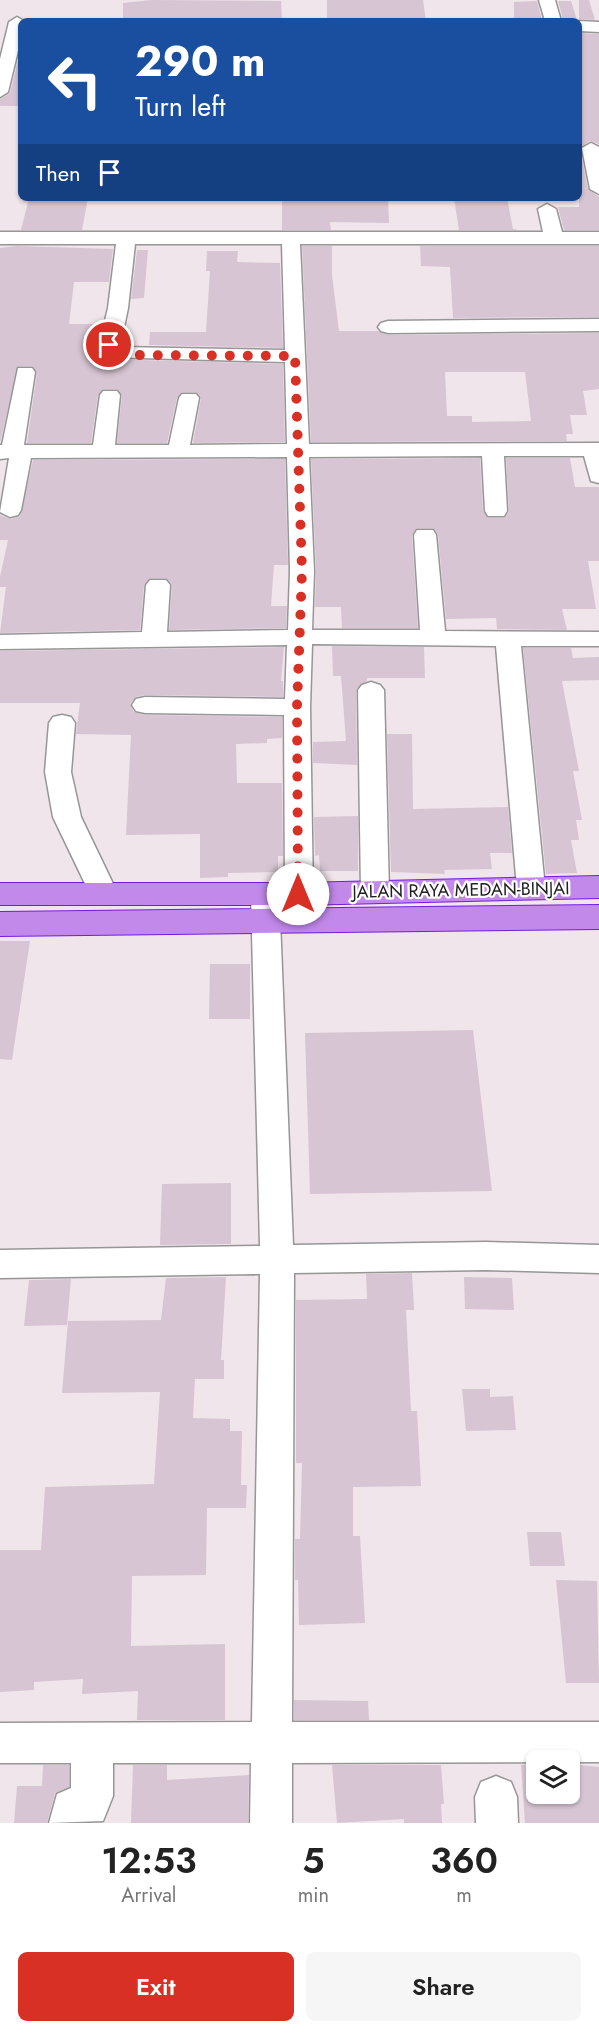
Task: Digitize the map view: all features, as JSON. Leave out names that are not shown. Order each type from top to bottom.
[{"type":"highway","name":"JALAN RAYA MEDAN-BINJAI","points":[[0,924],[264,908],[298,894],[599,887]]},
{"type":"highway","name":"JALAN RAYA MEDAN-BINJAI","points":[[0,894],[103,892],[264,908],[599,917]]},
{"type":"street","points":[[547,0],[552,18]]},
{"type":"street","points":[[0,22],[18,22]]},
{"type":"street","points":[[0,92],[18,26]]},
{"type":"street","points":[[582,26],[599,27]]},
{"type":"street","points":[[591,148],[599,189]]},
{"type":"street","points":[[547,209],[554,238]]},
{"type":"street","points":[[8,218],[2,238],[599,238]]},
{"type":"street","points":[[126,238],[118,308],[109,345],[113,353],[295,356]]},
{"type":"street","points":[[291,238],[302,571],[297,707],[298,894]]},
{"type":"street","points":[[388,327],[599,325]]},
{"type":"street","points":[[10,510],[11,452],[25,372]]},
{"type":"street","points":[[103,452],[110,395]]},
{"type":"street","points":[[178,451],[189,398]]},
{"type":"street","points":[[493,449],[496,511]]},
{"type":"street","points":[[11,452],[597,449],[599,476]]},
{"type":"street","points":[[425,535],[433,638]]},
{"type":"street","points":[[154,639],[158,585]]},
{"type":"street","points":[[0,642],[301,637],[599,639]]},
{"type":"street","points":[[508,638],[531,888]]},
{"type":"street","points":[[371,690],[375,891]]},
{"type":"street","points":[[144,705],[297,707]]},
{"type":"street","points":[[62,723],[58,772],[67,817],[103,892]]},
{"type":"street","points":[[264,908],[277,1261],[270,1741],[271,1823]]},
{"type":"street","points":[[0,1264],[486,1256],[599,1259]]},
{"type":"street","points":[[0,1743],[599,1742]]},
{"type":"street","points":[[70,1823],[72,1809],[88,1806],[92,1796],[92,1743]]},
{"type":"building","points":[[151,0],[281,1],[282,18],[123,18],[123,3]]},
{"type":"building","points":[[327,0],[423,0],[426,18],[327,18]]},
{"type":"building","points":[[579,0],[589,0],[595,20],[579,18]]},
{"type":"building","points":[[537,1],[541,18],[514,18],[514,2]]},
{"type":"building","points":[[558,1],[571,1],[576,18],[562,18]]},
{"type":"building","points":[[582,33],[599,34],[599,144],[590,141],[582,147]]},
{"type":"building","points":[[18,60],[18,106],[0,106],[0,99],[10,93]]},
{"type":"building","points":[[582,158],[588,189],[599,197],[599,230],[564,230],[558,207],[579,207],[579,201],[582,201]]},
{"type":"building","points":[[28,201],[87,201],[82,230],[21,230]]},
{"type":"building","points":[[282,201],[388,201],[389,223],[330,222],[331,230],[282,230]]},
{"type":"building","points":[[454,201],[508,201],[513,229],[518,230],[459,230]]},
{"type":"building","points":[[17,246],[113,249],[109,282],[74,282],[69,324],[102,324],[97,344],[106,359],[283,364],[285,442],[193,443],[201,398],[196,392],[182,392],[177,398],[167,443],[117,443],[122,395],[117,389],[103,389],[98,395],[91,443],[27,443],[37,372],[32,366],[18,366],[0,443],[0,248]]},
{"type":"building","points":[[302,246],[332,246],[332,275],[339,331],[378,331],[388,335],[599,333],[599,389],[583,391],[587,415],[570,415],[573,434],[566,434],[567,441],[311,442]],"holes":[[[445,372],[525,372],[531,421],[472,422],[472,416],[447,416]]]},
{"type":"building","points":[[420,246],[599,246],[599,317],[453,318],[450,267],[421,266]]},
{"type":"building","points":[[137,250],[148,250],[144,298],[131,299]]},
{"type":"building","points":[[207,251],[238,251],[237,262],[280,263],[283,348],[149,345],[150,332],[206,332],[210,271],[206,271]]},
{"type":"building","points":[[480,458],[483,511],[488,518],[504,518],[509,512],[506,458],[570,458],[575,487],[599,487],[599,561],[588,561],[596,609],[562,609],[567,630],[497,629],[496,618],[446,619],[438,535],[433,528],[417,528],[412,535],[418,628],[342,628],[341,607],[315,607],[316,571],[311,459]]},
{"type":"building","points":[[285,459],[288,565],[274,565],[271,606],[287,606],[286,628],[169,630],[172,584],[166,578],[150,578],[144,585],[140,630],[0,633],[6,587],[0,587],[0,577],[8,540],[0,540],[0,515],[11,519],[20,516],[33,460]]},
{"type":"building","points":[[332,646],[424,647],[425,678],[367,678],[367,681],[356,689],[357,765],[313,763],[313,742],[346,741],[341,676],[333,676]]},
{"type":"building","points":[[284,647],[281,681],[283,681],[283,697],[145,695],[136,697],[130,704],[134,712],[145,715],[282,717],[282,738],[267,739],[267,743],[236,744],[237,783],[282,783],[283,856],[278,856],[278,872],[228,873],[228,877],[200,878],[200,834],[126,835],[131,735],[76,734],[80,703],[0,703],[0,651]]},
{"type":"building","points":[[523,648],[571,648],[573,658],[599,657],[599,680],[562,681],[579,771],[573,771],[582,820],[576,820],[579,840],[571,840],[577,873],[546,874]]},
{"type":"building","points":[[387,734],[412,734],[413,809],[508,807],[512,853],[490,853],[492,869],[444,870],[445,874],[391,872]]},
{"type":"building","points":[[358,816],[358,871],[320,871],[319,855],[315,856],[314,817]]},
{"type":"building","points":[[0,941],[30,941],[12,1060],[0,1059]]},
{"type":"building","points":[[210,964],[250,964],[250,1019],[209,1019]]},
{"type":"building","points":[[473,1030],[492,1191],[310,1194],[305,1033]]},
{"type":"building","points":[[231,1183],[231,1244],[160,1245],[162,1184]]},
{"type":"building","points":[[412,1273],[414,1310],[406,1310],[411,1411],[417,1411],[421,1486],[353,1487],[353,1536],[360,1536],[365,1623],[299,1625],[298,1580],[295,1580],[295,1539],[300,1539],[302,1463],[296,1463],[296,1300],[367,1299],[366,1274]]},
{"type":"building","points":[[226,1277],[221,1360],[224,1360],[224,1379],[195,1379],[193,1418],[230,1419],[230,1431],[242,1431],[241,1485],[247,1485],[246,1508],[207,1508],[206,1575],[132,1576],[131,1646],[225,1644],[225,1720],[137,1720],[138,1691],[82,1694],[83,1679],[34,1682],[34,1690],[0,1692],[0,1550],[41,1550],[45,1487],[154,1484],[160,1392],[62,1393],[68,1321],[161,1320],[166,1278]]},
{"type":"building","points":[[464,1277],[512,1278],[514,1310],[465,1309]]},
{"type":"building","points":[[71,1279],[67,1325],[24,1326],[29,1280]]},
{"type":"building","points":[[462,1389],[490,1389],[490,1397],[513,1396],[516,1430],[466,1431]]},
{"type":"building","points":[[527,1532],[561,1532],[565,1566],[530,1566]]},
{"type":"building","points":[[556,1580],[597,1581],[599,1683],[566,1683]]},
{"type":"building","points":[[294,1700],[368,1701],[369,1720],[294,1720]]},
{"type":"building","points":[[43,1765],[69,1765],[69,1787],[55,1793],[47,1823],[14,1823],[17,1786],[42,1786]]},
{"type":"building","points":[[133,1765],[167,1765],[167,1780],[249,1775],[248,1823],[131,1823]]},
{"type":"building","points":[[332,1765],[441,1765],[444,1804],[441,1804],[442,1823],[404,1823],[404,1819],[337,1823]]},
{"type":"building","points":[[521,1765],[526,1765],[526,1804],[580,1804],[580,1765],[599,1767],[599,1823],[525,1823]]},
{"type":"route","points":[[109,345],[113,353],[121,355],[295,356],[302,571],[297,707],[298,894]]}]
